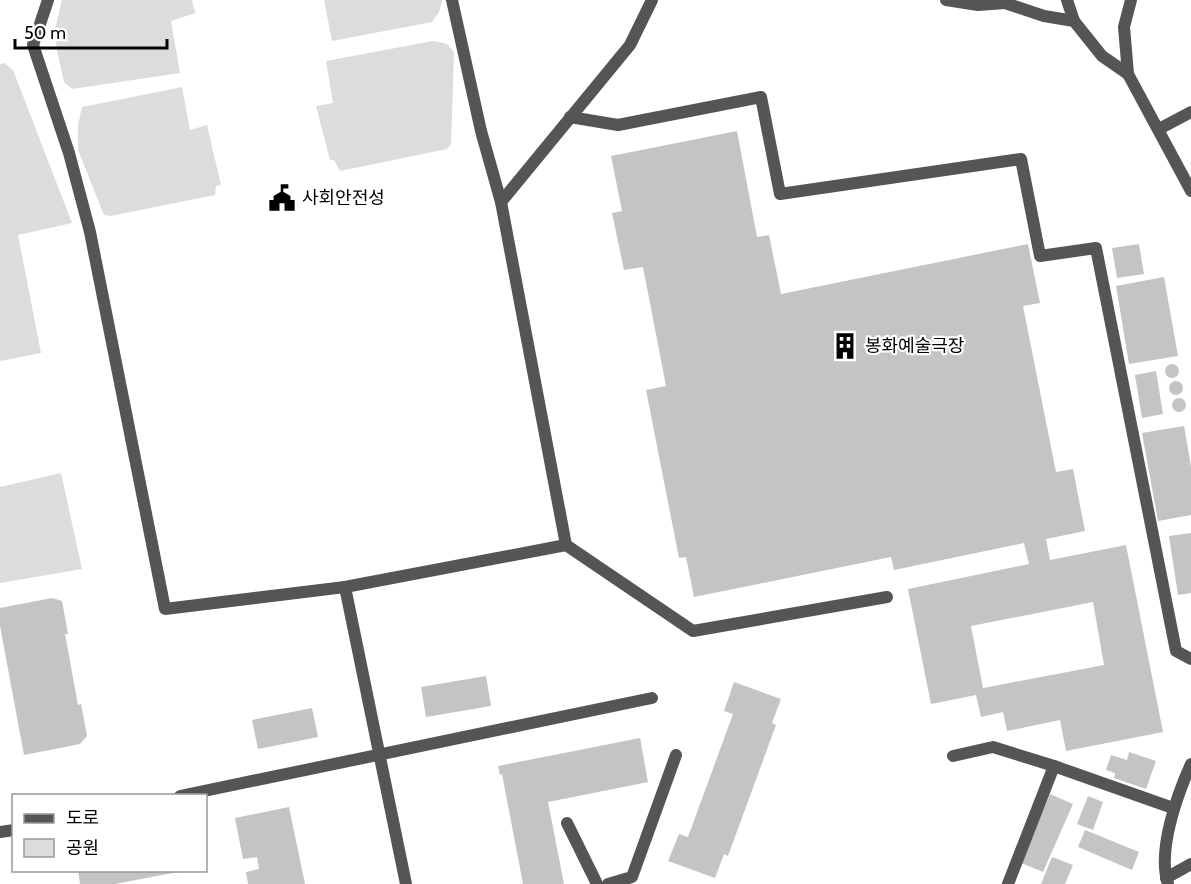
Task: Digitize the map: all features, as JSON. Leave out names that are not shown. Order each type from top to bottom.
[{"type":"street","points":[[48,0],[33,45],[69,153],[90,232],[165,609],[345,587],[566,544]]},
{"type":"street","points":[[453,0],[481,131],[501,202],[566,544],[693,631],[887,597]]},
{"type":"street","points":[[501,202],[630,45],[652,0]]},
{"type":"street","points":[[946,0],[978,5],[1004,2],[1044,16],[1074,21]]},
{"type":"street","points":[[1067,0],[1074,21],[1102,56],[1128,74]]},
{"type":"street","points":[[1131,0],[1124,27],[1128,74],[1191,191]]},
{"type":"street","points":[[570,117],[618,125],[761,97],[780,194],[1021,159],[1040,256],[1096,248],[1176,651],[1191,659]]},
{"type":"street","points":[[1159,129],[1191,112]]},
{"type":"street","points":[[345,587],[406,884]]},
{"type":"street","points":[[185,794],[652,698]]},
{"type":"street","points":[[953,756],[993,747],[1173,808]]},
{"type":"street","points":[[608,884],[632,877],[676,755]]},
{"type":"street","points":[[1167,881],[1167,841],[1173,808],[1191,764]]},
{"type":"street","points":[[1008,884],[1054,766]]},
{"type":"street","points":[[567,823],[597,884]]},
{"type":"street","points":[[1167,881],[1191,864]]},
{"type":"green space","points":[[62,0],[192,0],[195,13],[171,21],[180,73],[72,89],[64,82],[57,51],[55,29]]},
{"type":"green space","points":[[324,0],[442,0],[442,2],[432,22],[332,41]]},
{"type":"green space","points":[[433,41],[447,44],[454,52],[451,144],[447,149],[340,171],[334,160],[330,160],[316,106],[333,103],[326,61]]},
{"type":"green space","points":[[4,63],[13,70],[72,223],[18,235],[41,353],[0,361],[0,64]]},
{"type":"green space","points":[[182,87],[190,130],[207,125],[221,185],[216,186],[215,195],[111,216],[104,215],[78,150],[78,125],[82,107]]},
{"type":"green space","points":[[61,473],[82,569],[0,583],[0,487]]},
{"type":"building","name":"봉화예술극장","points":[[737,131],[757,237],[769,235],[781,294],[1028,244],[1040,303],[1023,306],[1056,472],[1073,469],[1085,531],[1046,539],[1050,560],[1126,545],[1163,732],[1066,751],[1060,720],[1007,731],[1003,712],[981,717],[976,695],[931,704],[908,589],[1029,564],[1024,543],[894,570],[891,557],[694,597],[686,557],[679,558],[646,390],[666,386],[643,267],[624,270],[612,213],[622,211],[611,156]],"holes":[[[1093,602],[1104,665],[983,688],[971,626]]]},
{"type":"building","points":[[1139,244],[1144,274],[1117,278],[1112,248]]},
{"type":"building","points":[[1164,277],[1178,356],[1129,364],[1116,286]]},
{"type":"building","points":[[1172,364],[1177,366],[1179,371],[1177,376],[1172,378],[1167,376],[1165,371],[1167,366]]},
{"type":"building","points":[[1156,371],[1163,414],[1142,418],[1135,375]]},
{"type":"building","points":[[1176,381],[1181,383],[1183,388],[1181,393],[1176,395],[1171,393],[1169,388],[1171,383]]},
{"type":"building","points":[[1176,398],[1182,398],[1186,405],[1182,412],[1176,412],[1172,408],[1172,402]]},
{"type":"building","points":[[1184,426],[1191,466],[1191,515],[1158,521],[1142,433]]},
{"type":"building","points":[[1191,533],[1191,593],[1178,595],[1169,536]]},
{"type":"building","points":[[52,598],[62,601],[68,634],[65,634],[78,705],[81,704],[87,736],[80,744],[24,755],[0,626],[0,608]]},
{"type":"building","points":[[486,676],[491,706],[426,717],[421,687]]},
{"type":"building","points":[[734,682],[781,699],[772,723],[776,725],[728,856],[724,854],[715,878],[668,861],[679,834],[688,837],[733,714],[724,711]]},
{"type":"building","points":[[312,708],[318,737],[258,749],[252,720]]},
{"type":"building","points":[[640,738],[648,782],[548,802],[564,884],[523,884],[502,774],[500,775],[498,766]]},
{"type":"building","points":[[1129,752],[1156,761],[1146,789],[1114,778],[1115,773],[1106,770],[1111,755],[1127,760]]},
{"type":"building","points":[[1050,794],[1073,804],[1043,872],[1021,863]]},
{"type":"building","points":[[1088,796],[1103,802],[1093,830],[1077,824]]},
{"type":"building","points":[[289,807],[305,884],[248,884],[246,872],[259,869],[257,857],[243,859],[235,818]]},
{"type":"building","points":[[1085,830],[1139,852],[1132,870],[1078,847]]},
{"type":"building","points":[[1052,857],[1073,865],[1065,884],[1041,884]]},
{"type":"building","points":[[78,872],[178,872],[115,884],[80,884]]},
{"type":"place","name":"사회안전성","points":[[282,198]]},
{"type":"place","name":"봉화예술극장","points":[[845,346]]}]
